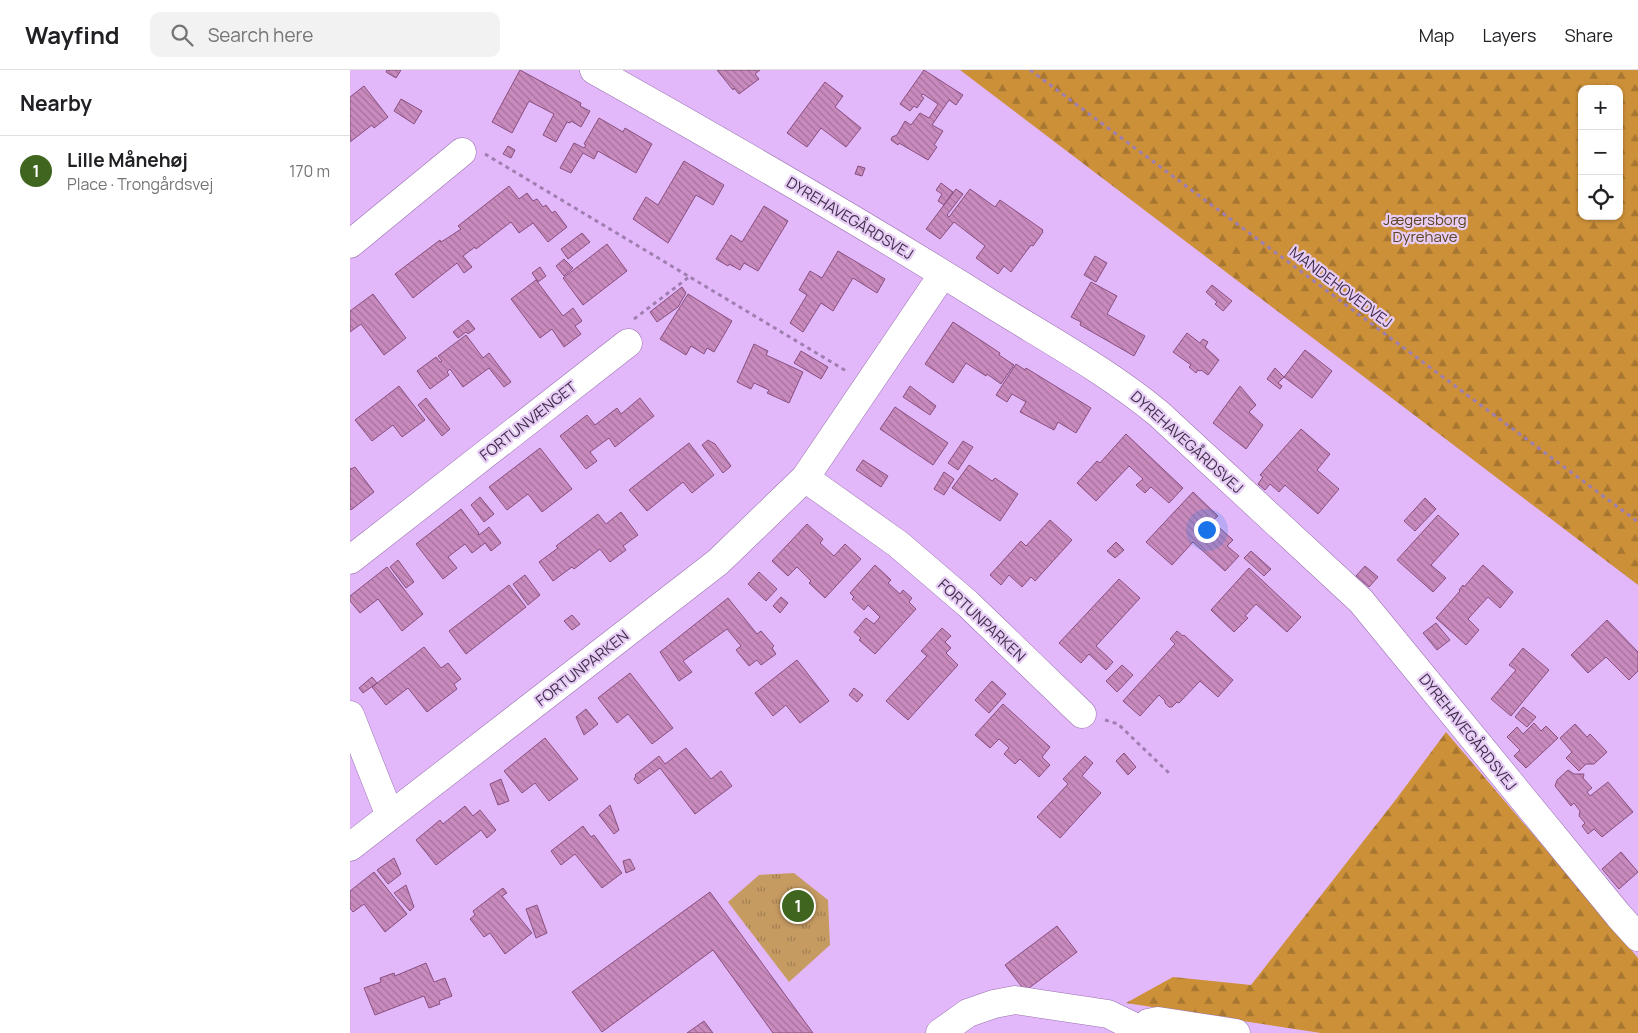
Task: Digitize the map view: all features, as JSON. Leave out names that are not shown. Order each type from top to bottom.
[{"type":"street","name":"DYREHAVEGÅRDSVEJ","points":[[594,70],[750,158],[943,274],[1130,390],[1159,414],[1361,601],[1606,901],[1638,937]]},
{"type":"street","points":[[350,244],[462,152]]},
{"type":"street","name":"FORTUNPARKEN","points":[[350,847],[718,562],[805,478],[943,274]]},
{"type":"street","name":"FORTUNVÆNGET","points":[[350,560],[628,342]]},
{"type":"street","name":"FORTUNPARKEN","points":[[805,478],[898,544],[968,604],[1082,714]]},
{"type":"street","points":[[350,715],[390,816]]},
{"type":"street","points":[[940,1033],[968,1013],[994,1004],[1015,1000],[1108,1014],[1140,1031],[1148,1023],[1158,1021],[1236,1033]]},
{"type":"path","name":"MANDEHOVEDVEJ","points":[[1030,70],[1638,522]]},
{"type":"path","points":[[462,152],[483,152],[868,384]]},
{"type":"path","points":[[628,342],[622,327],[689,277]]},
{"type":"path","points":[[1082,714],[1118,724],[1169,772]]},
{"type":"green space","name":"Jægersborg Dyrehave","points":[[960,70],[1638,70],[1638,585]]},
{"type":"green space","points":[[1446,732],[1638,958],[1638,1033],[1321,1033],[1126,1003],[1173,977],[1251,985]]},
{"type":"green space","points":[[794,873],[828,900],[830,945],[789,982],[728,902],[759,875]]},
{"type":"building","points":[[387,70],[401,70],[396,78],[386,72]]},
{"type":"building","points":[[520,70],[581,103],[580,106],[590,111],[581,127],[571,121],[570,123],[567,122],[556,142],[543,135],[554,114],[529,101],[512,133],[492,122]]},
{"type":"building","points":[[717,70],[760,70],[755,74],[759,79],[739,94],[734,88],[733,90]]},
{"type":"building","points":[[924,70],[963,95],[956,105],[949,100],[932,125],[943,131],[934,145],[937,147],[928,160],[891,140],[892,137],[897,135],[905,121],[911,125],[920,113],[929,118],[938,104],[923,94],[921,96],[924,98],[917,108],[914,106],[910,111],[900,104]]},
{"type":"building","points":[[825,82],[843,96],[835,107],[861,128],[846,147],[821,128],[807,147],[787,133]]},
{"type":"building","points":[[364,86],[388,117],[374,128],[372,125],[350,142],[350,97]]},
{"type":"building","points":[[401,99],[422,111],[414,124],[394,111]]},
{"type":"building","points":[[599,118],[623,132],[625,128],[652,144],[636,173],[598,151],[594,159],[583,153],[571,173],[560,168],[574,143],[584,148],[586,145],[584,144]]},
{"type":"building","points":[[508,146],[515,150],[511,158],[503,154]]},
{"type":"building","points":[[684,161],[724,185],[713,205],[696,195],[668,243],[633,219],[646,197],[658,205]]},
{"type":"building","points":[[858,166],[865,168],[862,176],[855,174]]},
{"type":"building","points":[[941,183],[953,192],[944,205],[938,201],[942,194],[936,190]]},
{"type":"building","points":[[509,186],[519,199],[527,193],[533,201],[537,199],[543,207],[546,205],[552,213],[555,211],[567,227],[548,242],[533,223],[519,233],[511,222],[476,249],[475,247],[463,256],[472,267],[464,273],[457,263],[413,298],[395,274],[440,240],[441,242],[461,229],[458,226]]},
{"type":"building","points":[[956,189],[963,194],[947,215],[949,217],[970,189],[995,207],[1000,200],[1043,230],[1033,246],[1031,245],[1011,272],[1004,266],[998,274],[976,258],[985,246],[954,222],[940,239],[926,229]]},
{"type":"building","points":[[764,206],[788,221],[758,271],[744,263],[740,270],[716,259],[731,235],[742,242]]},
{"type":"building","points":[[582,233],[590,242],[568,259],[561,249]]},
{"type":"building","points":[[607,244],[627,271],[583,305],[563,278]]},
{"type":"building","points":[[838,251],[885,279],[877,293],[853,278],[833,311],[821,303],[803,332],[790,323],[807,295],[799,290],[810,271],[822,278]]},
{"type":"building","points":[[1095,256],[1107,263],[1096,282],[1084,275]]},
{"type":"building","points":[[564,259],[573,268],[564,276],[556,266]]},
{"type":"building","points":[[540,267],[546,276],[538,282],[532,273]]},
{"type":"building","points":[[536,280],[563,316],[573,308],[582,321],[575,326],[581,334],[564,347],[552,329],[540,338],[511,299]]},
{"type":"building","points":[[1091,282],[1117,296],[1107,314],[1145,336],[1134,356],[1080,325],[1081,322],[1071,317]]},
{"type":"building","points":[[1212,285],[1232,301],[1223,311],[1215,304],[1217,302],[1206,292]]},
{"type":"building","points":[[682,287],[686,293],[678,307],[657,322],[650,312]]},
{"type":"building","points":[[373,294],[406,338],[384,355],[361,324],[350,332],[350,311]]},
{"type":"building","points":[[688,294],[732,321],[714,352],[707,348],[704,354],[691,346],[686,355],[660,339]]},
{"type":"building","points":[[468,320],[475,329],[468,334],[466,332],[458,338],[453,332]]},
{"type":"building","points":[[953,322],[1000,353],[999,355],[1014,365],[1001,384],[966,363],[953,383],[925,364]]},
{"type":"building","points":[[1187,333],[1200,343],[1203,339],[1208,342],[1205,347],[1219,360],[1208,375],[1201,370],[1198,370],[1196,373],[1189,367],[1191,365],[1173,352]]},
{"type":"building","points":[[466,335],[483,358],[489,353],[511,382],[504,387],[489,368],[463,387],[450,369],[447,372],[449,375],[430,389],[417,371],[436,357],[440,362],[442,361],[438,356]]},
{"type":"building","points":[[754,344],[768,351],[766,355],[803,372],[789,403],[767,393],[769,390],[754,383],[751,389],[737,382]]},
{"type":"building","points":[[1305,350],[1332,371],[1312,398],[1284,377]]},
{"type":"building","points":[[801,351],[828,367],[821,379],[794,363]]},
{"type":"building","points":[[1016,364],[1025,370],[1026,368],[1091,408],[1076,433],[1058,422],[1054,430],[1020,412],[1026,402],[1012,394],[1007,402],[996,395]]},
{"type":"building","points":[[1275,368],[1284,377],[1278,383],[1282,386],[1280,389],[1267,379]]},
{"type":"building","points":[[399,386],[425,420],[402,437],[393,425],[372,441],[355,420]]},
{"type":"building","points":[[910,386],[936,406],[930,415],[903,397]]},
{"type":"building","points":[[1240,386],[1256,405],[1249,412],[1263,425],[1246,449],[1213,423]]},
{"type":"building","points":[[426,398],[450,429],[442,436],[418,405]]},
{"type":"building","points":[[640,398],[654,416],[615,447],[609,438],[590,452],[597,461],[586,469],[560,436],[587,415],[595,425],[617,408],[621,414]]},
{"type":"building","points":[[895,407],[948,443],[933,465],[880,429]]},
{"type":"building","points":[[1301,429],[1330,454],[1317,470],[1339,489],[1318,514],[1285,485],[1279,492],[1270,484],[1265,490],[1258,484],[1263,477],[1260,475]]},
{"type":"building","points":[[1126,434],[1183,488],[1169,503],[1151,487],[1145,493],[1136,485],[1143,479],[1129,466],[1096,501],[1077,483],[1097,461],[1100,463]]},
{"type":"building","points":[[708,440],[715,444],[731,466],[723,473],[702,445]]},
{"type":"building","points":[[963,441],[973,447],[958,470],[948,463]]},
{"type":"building","points":[[689,443],[714,475],[692,493],[683,482],[647,511],[629,490]]},
{"type":"building","points":[[540,448],[572,489],[542,512],[528,494],[507,510],[489,487]]},
{"type":"building","points":[[863,460],[888,476],[881,487],[856,470]]},
{"type":"building","points":[[969,465],[992,481],[995,478],[1018,494],[1000,521],[952,488]]},
{"type":"building","points":[[355,467],[374,492],[351,510],[350,468]]},
{"type":"building","points":[[944,472],[954,479],[944,495],[934,489]]},
{"type":"building","points":[[1193,492],[1218,516],[1212,521],[1233,540],[1227,546],[1239,556],[1225,571],[1193,542],[1172,565],[1146,542]]},
{"type":"building","points":[[480,497],[494,514],[484,522],[471,505]]},
{"type":"building","points":[[1425,498],[1436,509],[1415,531],[1404,521]]},
{"type":"building","points":[[461,509],[479,535],[489,527],[501,543],[491,551],[485,543],[472,553],[465,544],[448,557],[457,568],[443,579],[416,544]]},
{"type":"building","points":[[621,512],[638,535],[623,546],[626,550],[610,562],[600,549],[574,569],[572,567],[553,581],[539,562],[558,548],[556,546],[598,514],[606,524]]},
{"type":"building","points":[[1438,515],[1459,534],[1431,565],[1446,578],[1433,592],[1397,560]]},
{"type":"building","points":[[1050,520],[1072,540],[1035,581],[1031,577],[1022,587],[1009,575],[1001,585],[990,575],[1021,541],[1026,546]]},
{"type":"building","points":[[807,524],[823,539],[820,543],[834,556],[845,544],[861,559],[825,598],[809,583],[811,581],[797,567],[788,576],[772,561]]},
{"type":"building","points":[[1116,542],[1124,550],[1115,558],[1107,551]]},
{"type":"building","points":[[1251,551],[1271,569],[1264,576],[1244,558]]},
{"type":"building","points":[[398,560],[414,582],[406,588],[390,567]]},
{"type":"building","points":[[875,565],[891,580],[888,583],[900,594],[903,590],[912,598],[909,602],[916,609],[875,654],[859,640],[861,638],[854,632],[866,618],[874,624],[880,617],[868,605],[864,610],[852,599],[854,597],[850,593]]},
{"type":"building","points":[[1483,565],[1513,592],[1500,608],[1488,597],[1468,619],[1479,630],[1466,645],[1436,618],[1463,585],[1464,587]]},
{"type":"building","points":[[1365,566],[1378,577],[1369,587],[1356,576]]},
{"type":"building","points":[[387,567],[423,614],[402,631],[378,599],[360,613],[350,601],[350,596]]},
{"type":"building","points":[[1249,568],[1301,617],[1287,632],[1256,604],[1245,616],[1248,618],[1234,632],[1211,610]]},
{"type":"building","points":[[759,572],[777,589],[766,601],[748,584]]},
{"type":"building","points":[[525,575],[540,595],[528,605],[513,584]]},
{"type":"building","points":[[1119,579],[1140,598],[1096,646],[1113,662],[1106,670],[1089,654],[1081,663],[1059,643]]},
{"type":"building","points":[[509,585],[526,607],[466,654],[449,631]]},
{"type":"building","points":[[781,597],[788,603],[780,613],[773,606]]},
{"type":"building","points":[[728,598],[757,634],[761,631],[774,646],[772,648],[776,654],[761,665],[757,660],[749,666],[736,650],[741,646],[727,629],[683,661],[692,672],[679,681],[660,652]]},
{"type":"building","points":[[572,615],[580,624],[572,630],[564,621]]},
{"type":"building","points":[[1607,620],[1638,652],[1638,671],[1629,680],[1606,657],[1588,673],[1571,655]]},
{"type":"building","points":[[1436,623],[1450,640],[1437,650],[1423,633]]},
{"type":"building","points":[[942,628],[951,636],[945,642],[951,648],[946,653],[958,665],[908,720],[886,701],[927,656],[921,651]]},
{"type":"building","points":[[1177,631],[1184,635],[1233,680],[1218,697],[1200,681],[1179,703],[1177,702],[1172,707],[1169,707],[1159,695],[1140,716],[1123,701],[1175,644],[1170,639]]},
{"type":"building","points":[[424,647],[441,668],[448,663],[461,679],[454,684],[457,689],[427,712],[408,688],[386,705],[372,687]]},
{"type":"building","points":[[1523,648],[1549,670],[1511,716],[1491,699],[1516,670],[1509,665]]},
{"type":"building","points":[[797,660],[829,701],[800,723],[786,705],[773,716],[755,693]]},
{"type":"building","points":[[1122,665],[1133,675],[1117,692],[1106,681]]},
{"type":"building","points":[[630,673],[673,728],[652,744],[628,714],[617,723],[598,698]]},
{"type":"building","points":[[372,677],[377,683],[363,693],[359,688]]},
{"type":"building","points":[[992,681],[1006,694],[989,713],[975,700]]},
{"type":"building","points":[[854,688],[863,695],[857,702],[849,695]]},
{"type":"building","points":[[1003,704],[1050,747],[1042,757],[1050,765],[1039,777],[1020,759],[1015,764],[1004,754],[1009,748],[999,739],[990,748],[975,735]]},
{"type":"building","points":[[1523,707],[1536,717],[1527,727],[1515,717]]},
{"type":"building","points":[[586,709],[598,724],[584,735],[576,717]]},
{"type":"building","points":[[1534,723],[1541,731],[1546,726],[1558,738],[1526,768],[1514,756],[1520,750],[1507,737],[1517,727],[1523,734]]},
{"type":"building","points":[[1575,724],[1587,737],[1590,734],[1607,752],[1594,764],[1586,764],[1579,771],[1566,758],[1572,752],[1560,738]]},
{"type":"building","points":[[545,738],[578,779],[549,801],[535,783],[522,793],[504,771]]},
{"type":"building","points":[[686,748],[711,779],[721,771],[732,786],[695,814],[660,768],[638,784],[634,779],[635,775],[659,756],[665,764]]},
{"type":"building","points":[[1124,753],[1136,767],[1128,775],[1116,761]]},
{"type":"building","points":[[1085,756],[1093,763],[1082,776],[1101,793],[1060,838],[1037,817],[1068,784],[1063,779]]},
{"type":"building","points":[[1568,770],[1574,774],[1584,774],[1583,778],[1592,788],[1587,792],[1590,796],[1608,782],[1633,812],[1602,837],[1594,829],[1588,834],[1582,826],[1585,823],[1579,816],[1580,811],[1574,803],[1571,806],[1555,786],[1557,780]]},
{"type":"building","points":[[501,779],[509,801],[498,805],[490,784]]},
{"type":"building","points":[[610,805],[619,830],[614,834],[599,815]]},
{"type":"building","points":[[465,806],[473,816],[480,810],[496,830],[487,838],[481,830],[436,865],[416,840],[440,820],[443,824]]},
{"type":"building","points":[[583,826],[591,837],[594,835],[622,873],[602,888],[575,854],[561,865],[551,851]]},
{"type":"building","points":[[1621,852],[1638,872],[1619,889],[1602,869]]},
{"type":"building","points":[[394,858],[401,874],[388,884],[377,870]]},
{"type":"building","points":[[630,859],[635,869],[626,873],[623,861]]},
{"type":"building","points":[[374,872],[407,914],[385,932],[364,904],[353,912],[350,908],[350,891]]},
{"type":"building","points":[[406,885],[414,907],[410,911],[394,893]]},
{"type":"building","points":[[503,888],[507,893],[502,896],[532,933],[505,954],[490,933],[484,937],[470,919],[475,915],[473,911]]},
{"type":"building","points":[[710,892],[813,1033],[773,1033],[713,950],[602,1032],[572,992]]},
{"type":"building","points":[[537,905],[547,933],[536,938],[526,909]]},
{"type":"building","points":[[1057,926],[1077,952],[1025,991],[1005,965]]},
{"type":"building","points":[[426,963],[434,982],[445,978],[452,996],[439,1001],[440,1004],[429,1008],[424,996],[375,1015],[364,988],[381,982],[380,978],[394,973],[395,976]]},
{"type":"building","points":[[704,1021],[713,1033],[687,1033]]},
{"type":"place","name":"Lille Månehøj","points":[[798,906]]}]
